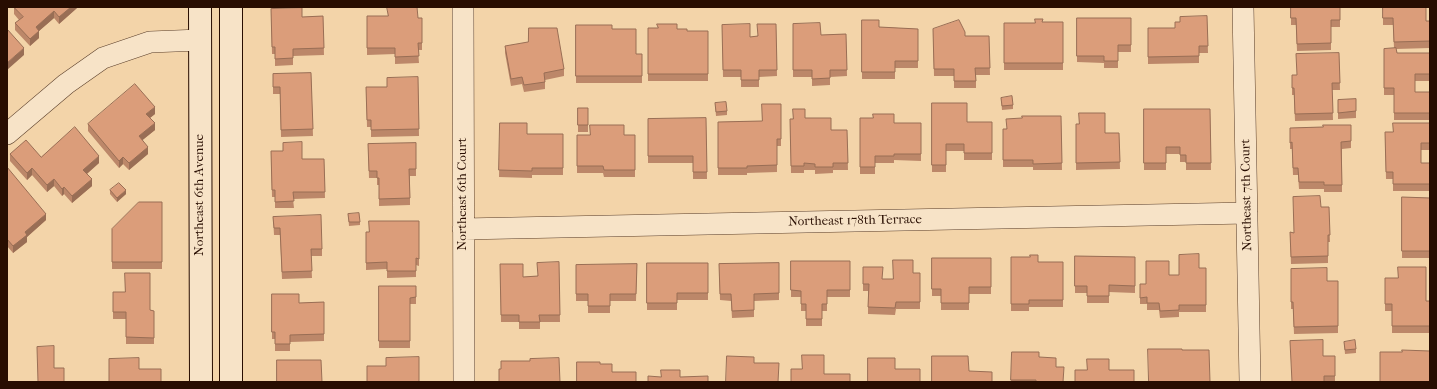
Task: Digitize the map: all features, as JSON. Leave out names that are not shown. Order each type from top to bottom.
[{"type":"main road","name":"Northeast 6th Avenue","points":[[200,7],[201,382]]},
{"type":"main road","points":[[231,7],[231,382]]},
{"type":"street","name":"Northeast 6th Court","points":[[463,7],[464,382]]},
{"type":"street","name":"Northeast 7th Court","points":[[1243,7],[1250,382]]},
{"type":"street","points":[[7,134],[66,84],[102,58],[150,42],[200,40]]},
{"type":"street","name":"Northeast 178th Terrace","points":[[463,229],[1247,214]]},
{"type":"building","points":[[14,7],[71,7],[59,17],[54,11],[36,27],[39,31],[30,39],[15,23],[23,17]]},
{"type":"building","points":[[387,7],[417,7],[418,18],[422,18],[422,43],[418,43],[419,56],[395,57],[395,48],[367,48],[367,16],[388,16]]},
{"type":"building","points":[[1291,7],[1340,7],[1340,20],[1331,20],[1331,43],[1297,44],[1296,18],[1291,18]]},
{"type":"building","points":[[1383,7],[1426,7],[1426,21],[1430,21],[1430,41],[1394,42],[1393,18],[1383,18]]},
{"type":"building","points":[[302,8],[302,17],[323,16],[324,48],[293,49],[293,58],[275,59],[275,47],[272,47],[271,9]]},
{"type":"building","points":[[1207,16],[1208,46],[1199,46],[1199,56],[1148,57],[1148,28],[1175,28],[1175,22],[1180,22],[1180,17]]},
{"type":"building","points":[[1077,18],[1131,18],[1131,45],[1118,45],[1118,61],[1104,61],[1104,56],[1077,56]]},
{"type":"building","points":[[1035,19],[1043,19],[1042,22],[1063,22],[1063,63],[1004,63],[1004,23],[1035,23]]},
{"type":"building","points":[[862,20],[879,20],[879,27],[918,29],[918,61],[895,61],[895,72],[862,72]]},
{"type":"building","points":[[959,20],[965,32],[965,36],[989,36],[990,68],[975,68],[976,81],[954,81],[954,69],[934,69],[933,29]]},
{"type":"building","points":[[820,23],[821,35],[846,34],[847,70],[830,70],[830,78],[812,79],[812,70],[793,70],[793,24]]},
{"type":"building","points":[[657,24],[677,24],[677,29],[687,29],[687,31],[708,31],[708,74],[648,74],[648,28],[658,28]]},
{"type":"building","points":[[750,24],[750,37],[758,36],[757,24],[776,24],[777,70],[759,70],[759,80],[741,80],[741,70],[723,70],[722,25]]},
{"type":"building","points":[[576,25],[612,25],[612,29],[636,29],[636,54],[642,54],[642,76],[576,76]]},
{"type":"building","points":[[529,28],[557,28],[564,69],[544,73],[545,82],[524,85],[522,77],[511,79],[505,46],[528,42]]},
{"type":"building","points":[[7,29],[24,48],[7,63]]},
{"type":"building","points":[[1396,48],[1397,53],[1430,53],[1430,74],[1415,74],[1415,92],[1430,92],[1430,113],[1394,113],[1394,88],[1384,88],[1384,49]]},
{"type":"building","points":[[1339,53],[1340,83],[1332,83],[1333,113],[1295,114],[1292,75],[1297,75],[1296,54]]},
{"type":"building","points":[[311,73],[313,129],[281,130],[280,87],[273,87],[273,74]]},
{"type":"building","points":[[418,77],[419,129],[371,130],[371,120],[367,120],[366,87],[387,87],[387,78]]},
{"type":"building","points":[[135,84],[155,107],[146,114],[155,123],[139,136],[148,147],[129,163],[123,157],[119,161],[88,124]]},
{"type":"building","points":[[1012,96],[1013,105],[1002,106],[1001,98]]},
{"type":"building","points":[[1356,99],[1356,111],[1338,113],[1338,100]]},
{"type":"building","points":[[726,102],[727,111],[716,112],[715,103]]},
{"type":"building","points":[[932,103],[967,103],[967,122],[992,122],[992,153],[964,153],[964,144],[946,144],[946,165],[932,165]]},
{"type":"building","points":[[762,104],[781,104],[781,139],[777,139],[777,165],[747,166],[747,168],[718,168],[718,122],[762,121]]},
{"type":"building","points":[[578,108],[588,108],[588,125],[578,125]]},
{"type":"building","points":[[793,109],[805,109],[805,118],[831,118],[831,130],[847,130],[848,163],[833,163],[833,167],[815,167],[815,164],[804,163],[804,166],[791,166],[790,119],[793,119]]},
{"type":"building","points":[[1144,109],[1210,109],[1211,163],[1186,163],[1186,155],[1180,155],[1180,147],[1166,147],[1166,163],[1144,163]]},
{"type":"building","points":[[1079,113],[1105,113],[1105,133],[1119,133],[1120,162],[1076,163],[1076,124],[1079,124]]},
{"type":"building","points":[[873,114],[894,114],[894,123],[921,123],[921,154],[875,156],[875,167],[860,167],[860,118],[873,118]]},
{"type":"building","points":[[1022,116],[1061,116],[1062,163],[1033,164],[1033,160],[1003,160],[1003,129],[1007,129],[1006,119],[1022,118]]},
{"type":"building","points":[[706,118],[707,172],[693,172],[693,156],[648,156],[648,119]]},
{"type":"building","points":[[500,123],[527,123],[527,134],[563,134],[563,168],[532,168],[532,171],[499,170]]},
{"type":"building","points":[[1393,123],[1430,123],[1430,143],[1421,143],[1421,163],[1430,163],[1430,184],[1393,184],[1393,172],[1386,172],[1385,132],[1393,132]]},
{"type":"building","points":[[590,125],[624,125],[624,135],[635,135],[635,170],[604,170],[603,166],[577,166],[577,135],[590,135]]},
{"type":"building","points":[[1323,125],[1351,125],[1351,141],[1341,142],[1342,185],[1324,185],[1324,182],[1299,182],[1298,168],[1293,168],[1290,128],[1323,127]]},
{"type":"building","points":[[75,127],[99,156],[83,170],[92,179],[72,196],[64,187],[62,189],[54,179],[47,185],[32,168],[27,173],[10,154],[26,140],[41,157]]},
{"type":"building","points":[[302,142],[302,159],[324,159],[325,192],[293,192],[294,201],[275,202],[275,190],[272,190],[271,151],[283,151],[283,143]]},
{"type":"building","points":[[416,143],[416,169],[409,169],[410,198],[379,199],[379,178],[377,178],[377,171],[369,171],[368,144]]},
{"type":"building","points":[[7,167],[46,214],[25,232],[27,235],[13,246],[7,239]]},
{"type":"building","points":[[119,183],[126,190],[117,198],[110,190]]},
{"type":"building","points":[[1320,196],[1321,207],[1329,207],[1330,235],[1328,235],[1328,256],[1291,257],[1290,232],[1294,233],[1293,197]]},
{"type":"building","points":[[1402,197],[1430,198],[1430,251],[1402,251]]},
{"type":"building","points":[[139,202],[162,202],[162,262],[112,262],[112,229]]},
{"type":"building","points":[[359,213],[360,222],[349,222],[348,214]]},
{"type":"building","points":[[321,215],[322,249],[311,249],[312,271],[282,272],[280,228],[274,228],[273,217]]},
{"type":"building","points":[[369,221],[419,221],[419,259],[416,258],[416,271],[387,271],[387,262],[366,263],[366,232],[369,232]]},
{"type":"building","points":[[1199,254],[1199,268],[1206,268],[1206,305],[1179,305],[1179,310],[1160,311],[1159,303],[1147,303],[1147,297],[1140,298],[1140,284],[1146,284],[1146,261],[1169,261],[1169,275],[1179,275],[1179,255]]},
{"type":"building","points":[[1030,255],[1038,255],[1038,262],[1063,262],[1063,300],[1029,300],[1029,304],[1011,304],[1011,257],[1030,257]]},
{"type":"building","points":[[1075,256],[1135,257],[1135,286],[1109,285],[1109,296],[1087,296],[1087,286],[1075,286]]},
{"type":"building","points":[[932,258],[991,258],[991,287],[969,287],[969,303],[941,303],[941,289],[932,289]]},
{"type":"building","points":[[893,260],[913,260],[913,273],[920,273],[920,302],[896,302],[895,308],[868,307],[869,284],[863,284],[863,267],[883,267],[882,279],[893,279]]},
{"type":"building","points":[[791,261],[850,261],[850,290],[827,290],[827,304],[822,304],[822,319],[806,319],[806,304],[801,304],[801,291],[791,290]]},
{"type":"building","points":[[559,262],[560,315],[539,315],[540,322],[519,322],[519,315],[501,315],[500,264],[523,264],[523,277],[538,276],[537,263]]},
{"type":"building","points":[[647,263],[708,263],[708,293],[677,293],[677,303],[647,303]]},
{"type":"building","points":[[779,263],[779,293],[754,294],[754,310],[732,311],[731,294],[720,294],[719,264]]},
{"type":"building","points":[[637,264],[636,294],[610,294],[610,306],[588,306],[588,294],[576,294],[576,265]]},
{"type":"building","points":[[1398,267],[1426,267],[1426,301],[1430,301],[1430,326],[1392,326],[1392,304],[1385,304],[1385,278],[1398,278]]},
{"type":"building","points":[[1327,268],[1327,281],[1338,281],[1338,326],[1294,327],[1293,302],[1291,302],[1291,269]]},
{"type":"building","points":[[125,273],[150,273],[150,310],[154,311],[154,338],[126,337],[126,312],[113,312],[113,292],[125,292]]},
{"type":"building","points":[[379,286],[416,286],[416,297],[410,298],[410,341],[379,341]]},
{"type":"building","points":[[272,294],[299,294],[299,303],[324,302],[324,334],[290,335],[290,344],[275,344],[275,332],[272,332]]},
{"type":"building","points":[[1323,340],[1323,356],[1335,356],[1335,376],[1324,376],[1324,382],[1292,382],[1290,341]]},
{"type":"building","points":[[1355,340],[1356,349],[1345,350],[1344,342]]},
{"type":"building","points":[[54,346],[54,368],[64,368],[64,382],[38,382],[37,347]]},
{"type":"building","points":[[1148,349],[1209,350],[1210,382],[1149,382]]},
{"type":"building","points":[[1402,350],[1430,351],[1430,382],[1380,382],[1380,352],[1402,352]]},
{"type":"building","points":[[1012,352],[1039,352],[1039,357],[1056,358],[1056,367],[1064,367],[1063,382],[1011,380]]},
{"type":"building","points":[[802,355],[824,355],[824,374],[850,374],[850,382],[791,382],[791,369],[802,369]]},
{"type":"building","points":[[727,356],[754,357],[754,363],[779,363],[778,382],[726,382]]},
{"type":"building","points":[[932,356],[968,356],[969,371],[992,372],[992,382],[932,382]]},
{"type":"building","points":[[419,357],[419,382],[367,382],[367,366],[386,366],[386,358]]},
{"type":"building","points":[[139,358],[139,369],[161,369],[161,382],[109,382],[109,359]]},
{"type":"building","points":[[559,358],[560,382],[499,382],[499,369],[501,369],[501,361],[530,361],[530,359]]},
{"type":"building","points":[[868,358],[895,358],[895,369],[920,369],[920,382],[868,382]]},
{"type":"building","points":[[1087,359],[1109,359],[1109,370],[1134,370],[1134,382],[1075,382],[1075,370],[1087,370]]},
{"type":"building","points":[[277,360],[321,360],[322,382],[277,382]]},
{"type":"building","points":[[577,362],[600,362],[600,364],[612,364],[612,372],[636,372],[636,382],[577,382]]},
{"type":"building","points":[[661,370],[680,370],[680,377],[708,376],[708,382],[648,382],[648,376],[661,377]]}]
